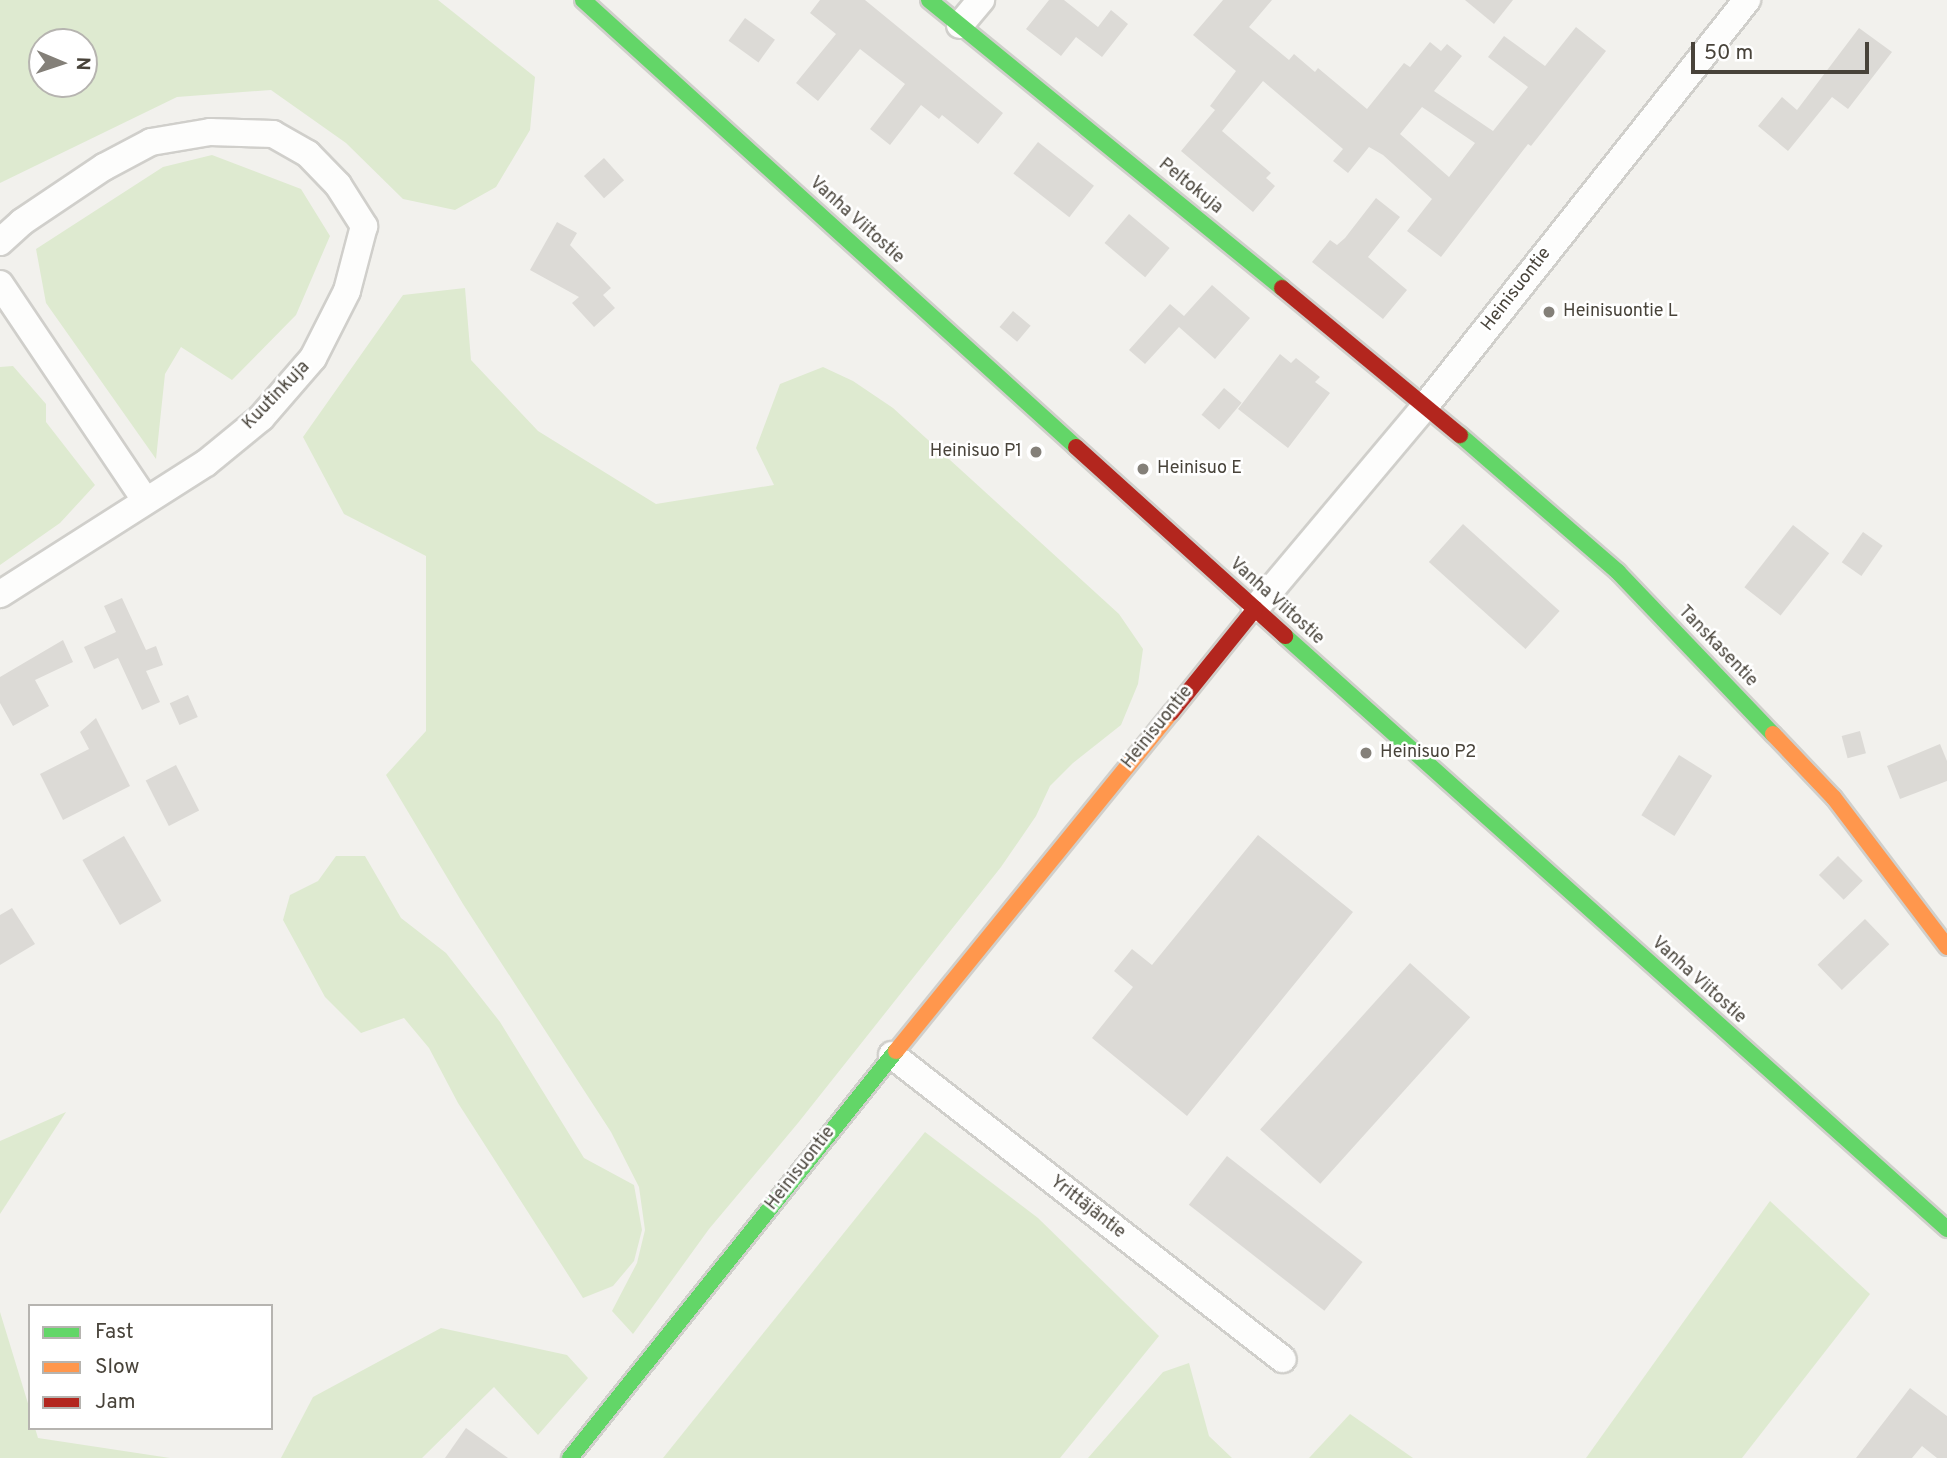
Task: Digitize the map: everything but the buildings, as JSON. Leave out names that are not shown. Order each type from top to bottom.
[{"type":"street","name":"Vanha Viitostie","points":[[583,0],[1255,609],[1947,1229]]},
{"type":"street","name":"Peltokuja","points":[[929,0],[1426,405]]},
{"type":"street","points":[[960,25],[981,0]]},
{"type":"street","name":"Heinisuontie","points":[[570,1458],[892,1055],[1255,609],[1426,405],[1747,0]]},
{"type":"street","name":"Kuutinkuja","points":[[0,242],[22,222],[104,167],[151,142],[210,132],[273,134],[307,154],[338,185],[364,226],[347,291],[313,358],[261,418],[206,463],[0,594]]},
{"type":"street","points":[[0,284],[145,500]]},
{"type":"street","name":"Tanskasentie","points":[[1426,405],[1628,582],[1834,798],[1947,947]]},
{"type":"street","name":"Yrittäjäntie","points":[[892,1055],[1283,1359]]},
{"type":"green space","points":[[0,0],[438,0],[535,77],[530,130],[496,187],[455,210],[403,199],[346,143],[271,90],[177,97],[0,183]]},
{"type":"green space","points":[[212,155],[301,189],[330,236],[296,315],[232,380],[181,347],[165,374],[156,459],[46,303],[36,249],[163,167]]},
{"type":"green space","points":[[465,288],[471,360],[538,431],[656,504],[774,485],[756,448],[780,384],[823,367],[853,381],[893,408],[1119,614],[1143,649],[1138,684],[1121,725],[1073,763],[1050,786],[1036,816],[1001,867],[798,1123],[709,1229],[633,1334],[612,1311],[637,1263],[645,1230],[639,1187],[611,1132],[463,904],[386,775],[426,731],[426,556],[344,514],[303,437],[403,295]]},
{"type":"green space","points":[[13,366],[46,404],[46,422],[95,485],[60,523],[0,565],[0,367]]},
{"type":"green space","points":[[336,856],[365,856],[401,918],[446,953],[500,1022],[584,1158],[634,1185],[642,1230],[634,1261],[613,1286],[583,1298],[458,1103],[429,1048],[404,1018],[361,1033],[325,997],[283,920],[290,895],[318,881]]},
{"type":"green space","points":[[66,1112],[0,1214],[0,1141]]},
{"type":"green space","points":[[925,1132],[1038,1218],[1159,1336],[1060,1458],[663,1458]]},
{"type":"green space","points":[[1770,1201],[1870,1294],[1742,1458],[1586,1458]]},
{"type":"green space","points":[[0,1312],[28,1403],[28,1430],[36,1430],[38,1438],[170,1458],[0,1458]]},
{"type":"green space","points":[[441,1328],[567,1355],[588,1378],[538,1435],[494,1387],[422,1458],[281,1458],[313,1397]]},
{"type":"green space","points":[[1189,1363],[1209,1436],[1232,1458],[1088,1458],[1163,1372]]},
{"type":"green space","points":[[1350,1414],[1413,1458],[1309,1458]]},
{"type":"traffic: fast","points":[[583,0],[1076,447]]},
{"type":"traffic: fast","points":[[929,0],[1282,288]]},
{"type":"traffic: fast","points":[[1460,435],[1618,572],[1773,734]]},
{"type":"traffic: fast","points":[[1285,636],[1947,1229]]},
{"type":"traffic: fast","points":[[570,1458],[896,1051]]},
{"type":"traffic: slow","points":[[896,1051],[1171,713]]},
{"type":"traffic: slow","points":[[1773,734],[1834,798],[1947,947]]},
{"type":"traffic: jam","points":[[1282,288],[1460,435]]},
{"type":"traffic: jam","points":[[1076,447],[1285,636]]},
{"type":"traffic: jam","points":[[1171,713],[1255,609]]},
{"type":"place","name":"Heinisuontie L","points":[[1549,312]]},
{"type":"place","name":"Heinisuo P1","points":[[1036,452]]},
{"type":"place","name":"Heinisuo E","points":[[1143,469]]},
{"type":"place","name":"Heinisuo P2","points":[[1366,753]]}]
